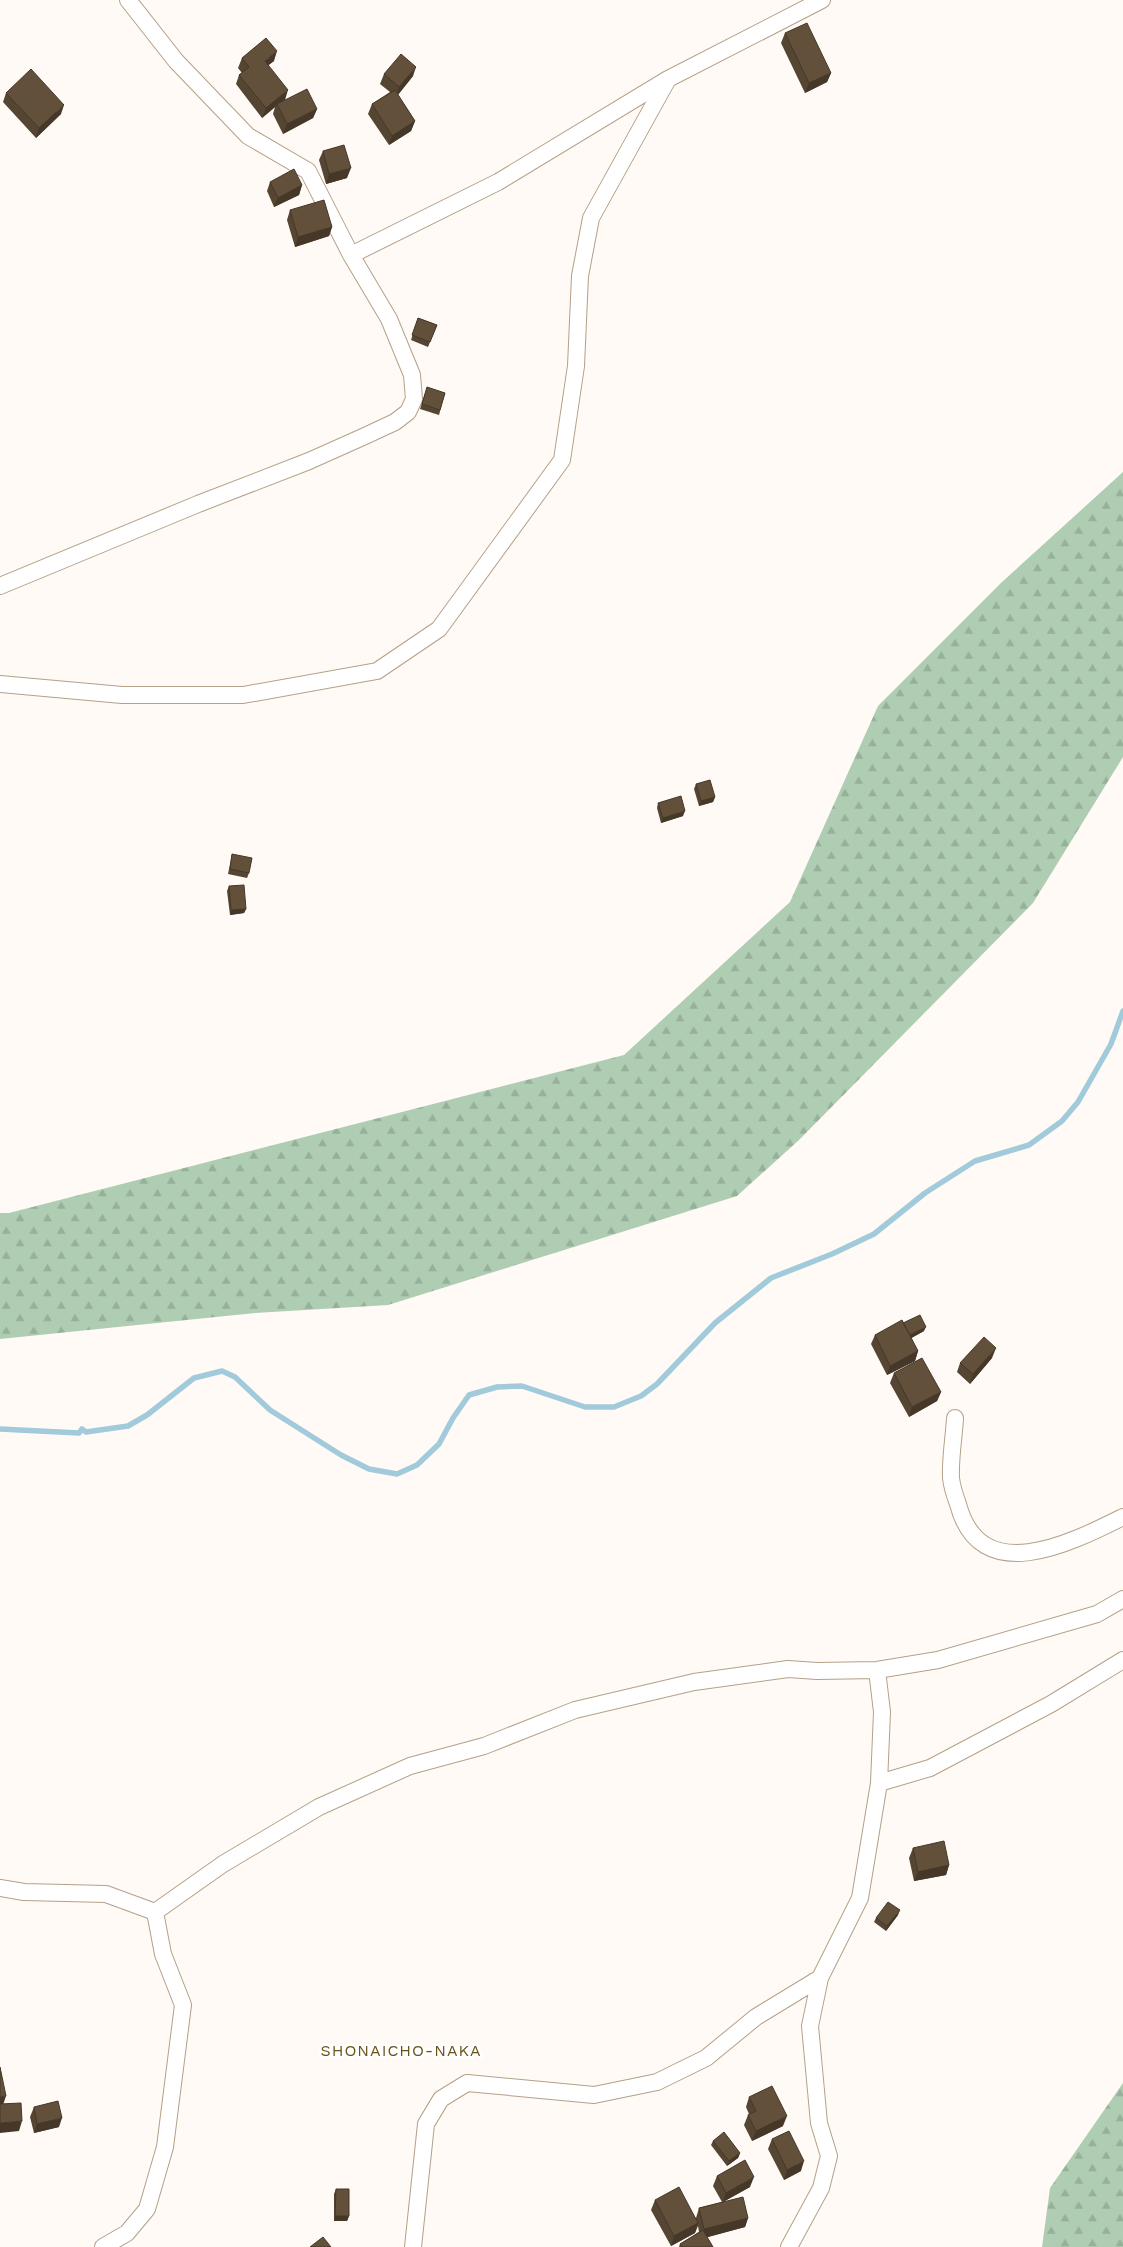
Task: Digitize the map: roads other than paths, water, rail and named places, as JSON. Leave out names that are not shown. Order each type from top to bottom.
[{"type":"street","points":[[0,586],[198,504],[309,461],[395,422],[408,412],[414,399],[412,374],[389,319],[351,256],[308,171],[248,136],[176,61],[128,0]]},
{"type":"street","points":[[351,256],[498,182],[668,79],[822,0]]},
{"type":"street","points":[[0,684],[122,696],[243,695],[377,671],[439,629],[562,460],[576,366],[580,276],[591,218],[668,79]]},
{"type":"street","points":[[955,1418],[951,1480],[962,1522],[974,1538],[1000,1552],[1036,1552],[1083,1537],[1123,1517]]},
{"type":"street","points":[[155,1912],[223,1864],[319,1807],[410,1766],[484,1746],[575,1710],[694,1682],[788,1669],[817,1671],[876,1670],[938,1660],[1097,1614],[1123,1599]]},
{"type":"street","points":[[879,1783],[930,1768],[1051,1704],[1123,1660]]},
{"type":"street","points":[[789,2247],[822,2188],[829,2156],[819,2123],[810,2026],[812,2007],[820,1978],[860,1898],[879,1783],[882,1712],[876,1670]]},
{"type":"street","points":[[0,1888],[24,1892],[106,1894],[155,1912]]},
{"type":"street","points":[[103,2247],[127,2233],[147,2209],[165,2147],[183,2005],[163,1954],[155,1912]]},
{"type":"street","points":[[413,2247],[426,2124],[441,2099],[467,2083],[594,2095],[657,2082],[706,2058],[756,2017],[820,1978]]},
{"type":"waterway","points":[[0,1429],[79,1433],[82,1429],[86,1432],[128,1426],[147,1415],[194,1378],[222,1371],[235,1377],[270,1410],[341,1455],[369,1469],[397,1474],[417,1465],[439,1444],[453,1418],[469,1395],[497,1387],[522,1386],[585,1407],[614,1407],[641,1396],[657,1384],[715,1323],[771,1278],[832,1254],[874,1234],[925,1193],[975,1161],[1029,1145],[1062,1121],[1078,1102],[1111,1044],[1123,1011]]},
{"type":"district","name":"SHONAICHO-NAKA","points":[[401,2050]]}]
